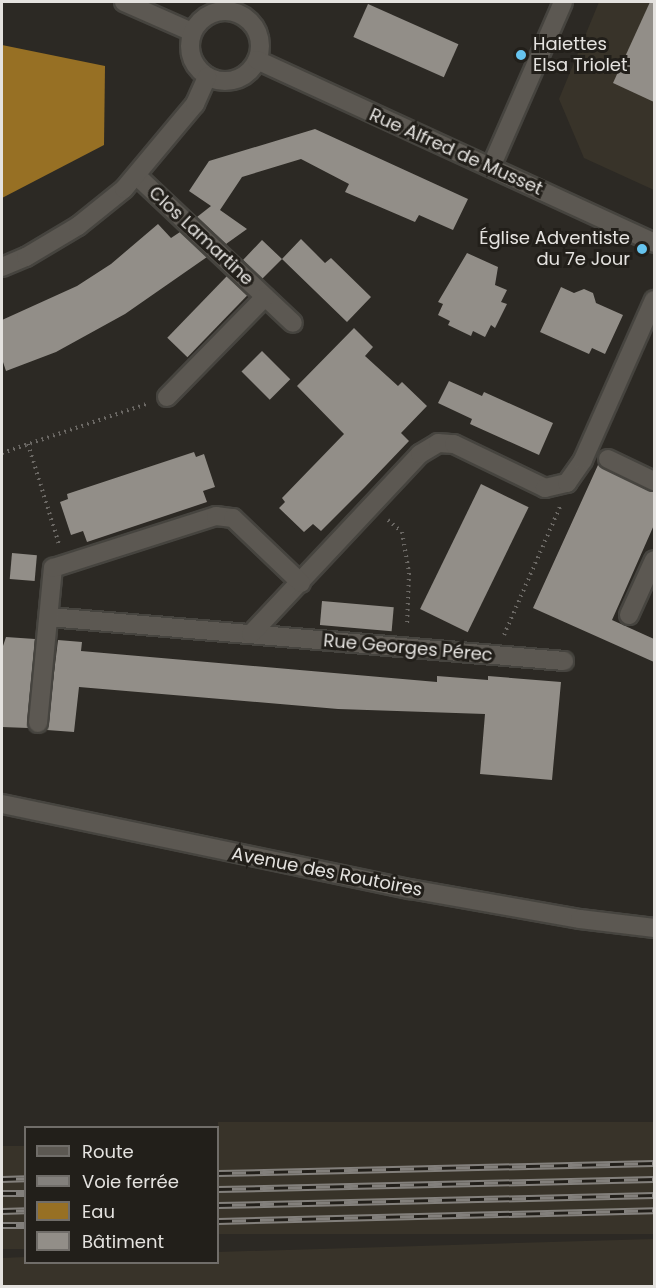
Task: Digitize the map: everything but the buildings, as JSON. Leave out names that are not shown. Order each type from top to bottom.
[{"type":"street","points":[[124,2],[192,32]]},
{"type":"street","points":[[491,167],[563,2]]},
{"type":"street","points":[[238,7],[259,37],[257,60],[251,70],[231,81],[207,77],[193,63],[189,42],[192,32],[206,16],[238,7]]},
{"type":"street","name":"Rue Alfred de Musset","points":[[257,60],[654,243]]},
{"type":"street","points":[[2,267],[26,257],[78,226],[137,176],[195,104],[207,77]]},
{"type":"street","name":"Clos Lamartine","points":[[137,176],[293,323]]},
{"type":"street","name":"Clos Lamartine","points":[[167,397],[265,297]]},
{"type":"street","points":[[251,634],[420,454],[438,443],[454,444],[545,488],[565,483],[583,460],[654,300]]},
{"type":"street","points":[[608,459],[654,481]]},
{"type":"street","points":[[38,723],[53,568],[216,516],[233,518],[301,583]]},
{"type":"street","points":[[629,615],[654,560]]},
{"type":"street","name":"Rue Georges Pérec","points":[[48,616],[564,661]]},
{"type":"street","name":"Avenue des Routoires","points":[[2,804],[410,889],[580,919],[654,928]]},
{"type":"path","points":[[2,453],[167,397]]},
{"type":"path","points":[[28,444],[65,564]]},
{"type":"path","points":[[496,655],[563,500],[565,483]]},
{"type":"path","points":[[373,505],[402,532],[409,573],[405,647]]},
{"type":"shaded area","points":[[599,2],[654,2],[654,190],[584,158],[559,99]]},
{"type":"shaded area","points":[[218,1122],[654,1122],[654,1234],[219,1234]]},
{"type":"shaded area","points":[[2,1146],[24,1146],[24,1249],[2,1249]]},
{"type":"shaded area","points":[[654,1239],[654,1286],[2,1286],[2,1258],[24,1257],[24,1264],[219,1264],[219,1252]]},
{"type":"water","points":[[2,45],[105,66],[104,145],[2,198]]},
{"type":"railway","points":[[219,1173],[654,1163]]},
{"type":"railway","points":[[2,1179],[24,1178]]},
{"type":"railway","points":[[219,1189],[654,1179]]},
{"type":"railway","points":[[2,1193],[24,1193]]},
{"type":"railway","points":[[219,1205],[654,1195]]},
{"type":"railway","points":[[2,1211],[24,1210]]},
{"type":"railway","points":[[219,1221],[654,1210]]},
{"type":"railway","points":[[2,1225],[24,1225]]},
{"type":"place","name":"Haiettes Elsa Triolet","points":[[521,55]]},
{"type":"place","name":"Église Adventiste du 7e Jour","points":[[642,249]]}]
